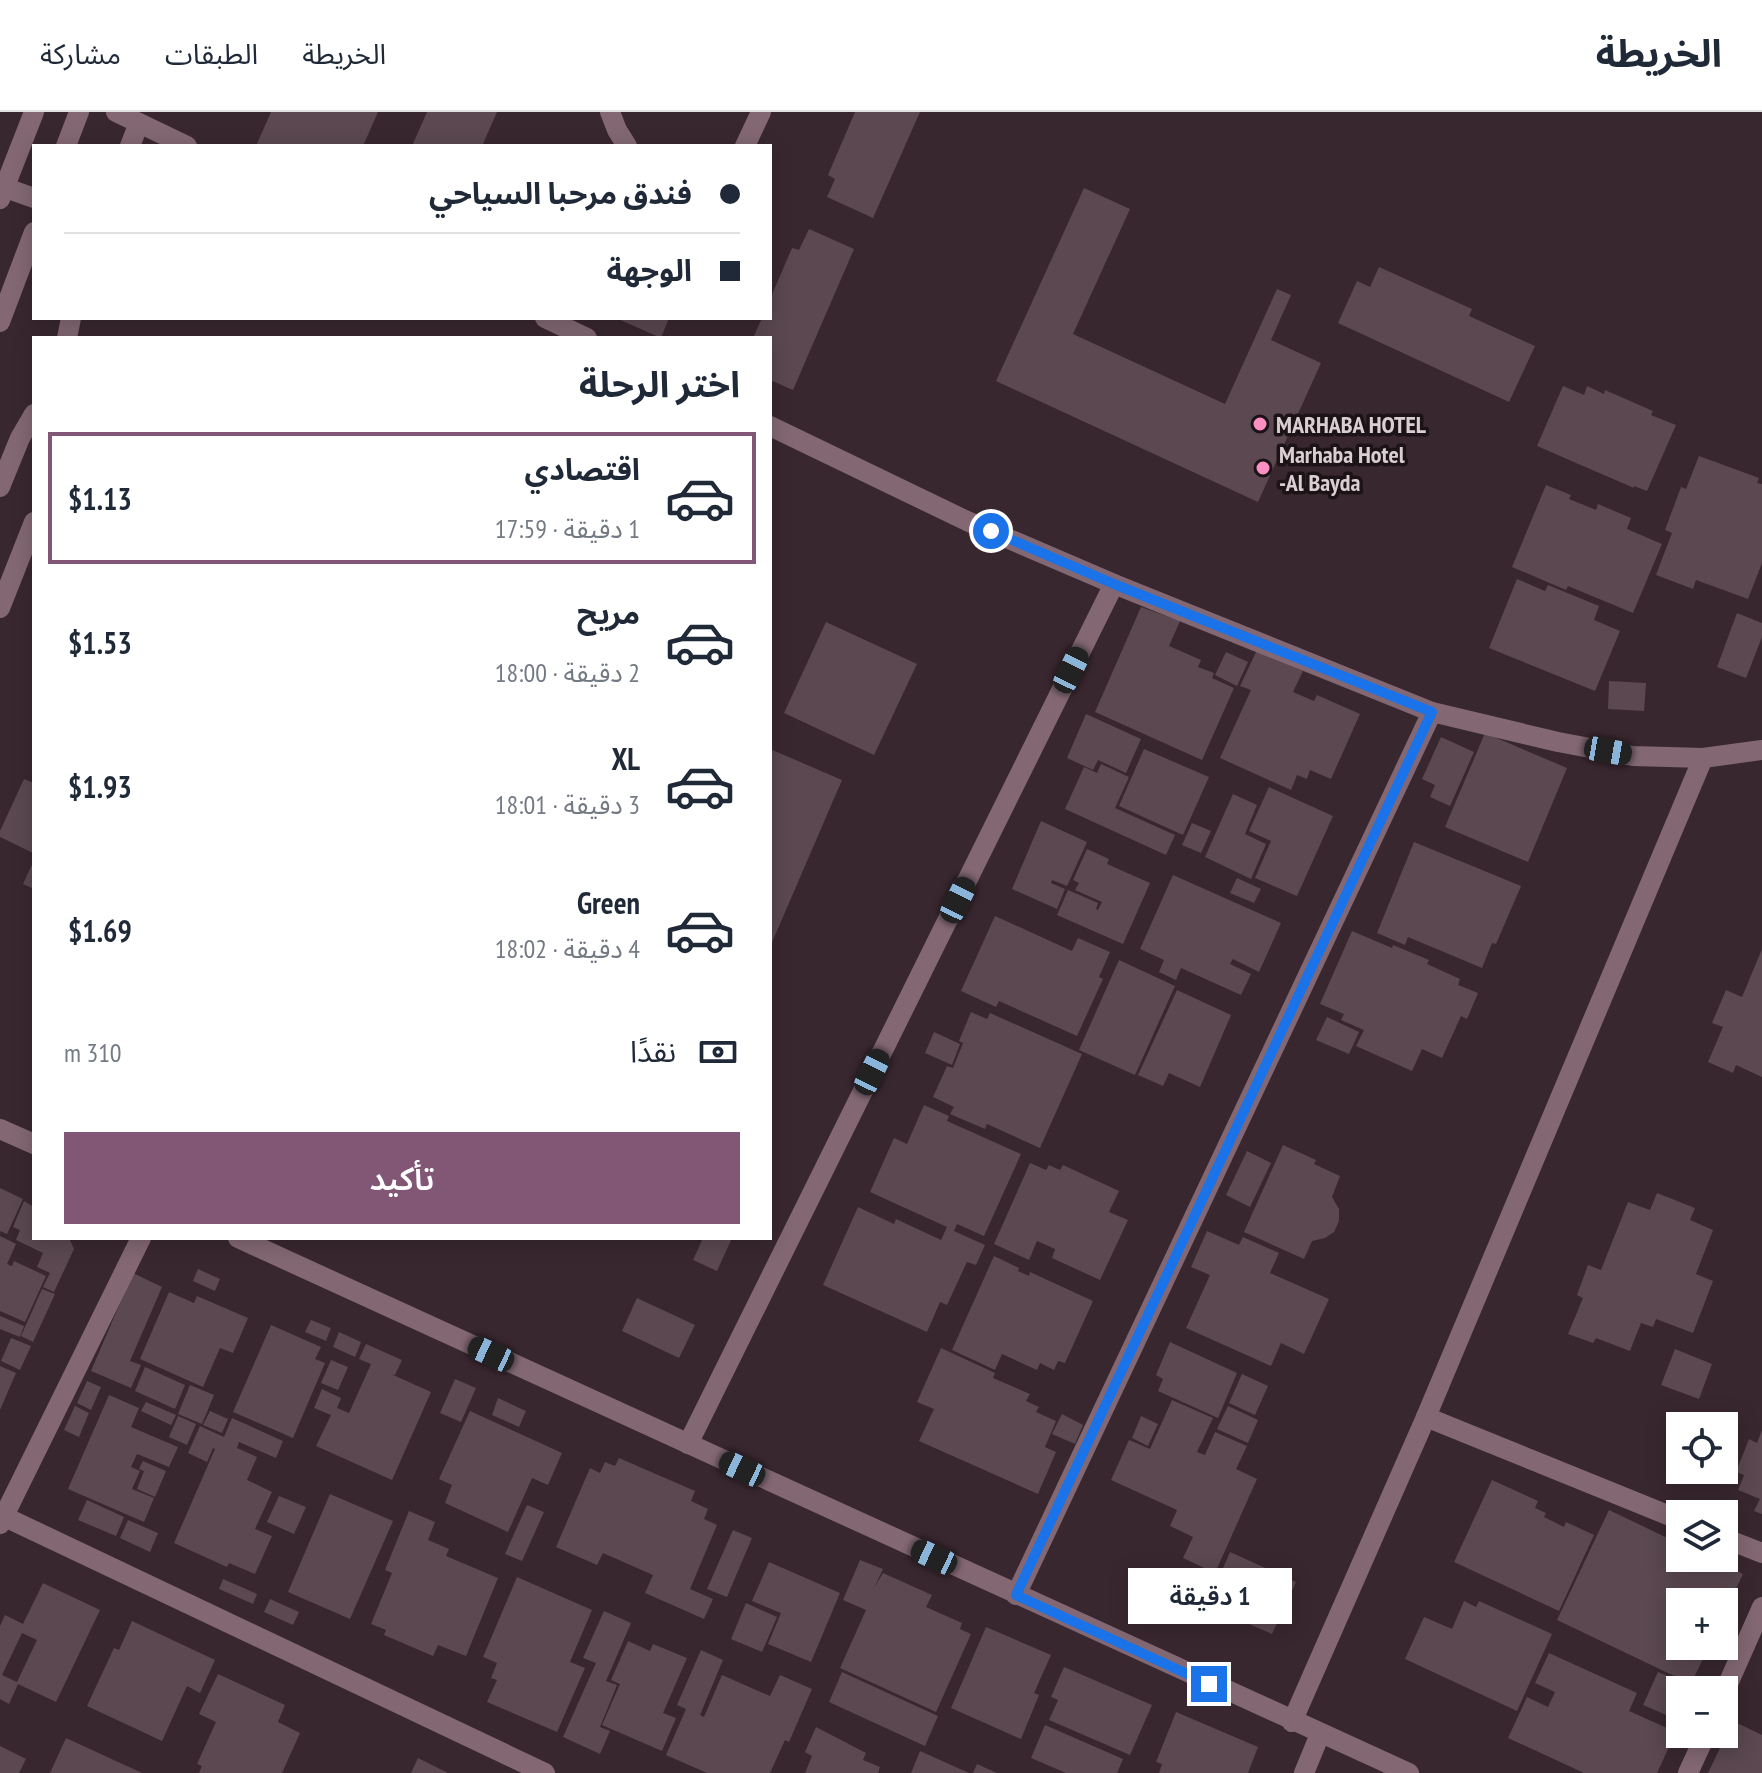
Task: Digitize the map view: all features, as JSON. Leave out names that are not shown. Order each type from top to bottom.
[{"type":"street","points":[[32,198],[1,191],[34,112]]},
{"type":"street","points":[[67,144],[79,112]]},
{"type":"street","points":[[116,112],[183,144]]},
{"type":"street","points":[[610,112],[626,144]]},
{"type":"street","points":[[746,144],[761,112]]},
{"type":"street","points":[[131,144],[139,123]]},
{"type":"street","points":[[0,322],[32,237]]},
{"type":"street","points":[[549,320],[583,336]]},
{"type":"street","points":[[0,487],[32,417]]},
{"type":"street","points":[[772,427],[967,521],[1114,584],[1432,712],[1633,756],[1703,758],[1762,750]]},
{"type":"street","points":[[0,608],[32,527]]},
{"type":"street","points":[[688,1444],[1114,584]]},
{"type":"street","points":[[1016,1595],[1432,712]]},
{"type":"street","points":[[1292,1722],[1426,1417],[1703,758]]},
{"type":"street","points":[[0,1129],[32,1143]]},
{"type":"street","points":[[140,1240],[2,1520],[545,1773]]},
{"type":"street","points":[[242,1240],[1409,1773]]},
{"type":"street","points":[[1426,1417],[1666,1514]]},
{"type":"street","points":[[1738,1544],[1762,1553]]},
{"type":"street","points":[[1732,1676],[1762,1607]]},
{"type":"street","points":[[1304,1773],[1320,1734]]},
{"type":"street","points":[[1688,1773],[1700,1748]]},
{"type":"building","points":[[271,112],[378,112],[364,144],[257,144]]},
{"type":"building","points":[[427,112],[497,112],[483,144],[413,144]]},
{"type":"building","points":[[855,112],[920,112],[873,218],[827,197],[835,179],[828,175]]},
{"type":"building","points":[[1084,188],[1130,209],[1073,334],[1225,404],[1277,289],[1291,295],[1271,340],[1321,363],[1258,502],[996,381]]},
{"type":"building","points":[[809,229],[854,249],[793,390],[772,381],[772,336],[754,336],[761,320],[772,320],[772,294],[792,248],[799,250]]},
{"type":"building","points":[[1379,267],[1472,309],[1469,316],[1535,346],[1509,402],[1338,323],[1357,281],[1370,287]]},
{"type":"building","points":[[620,320],[668,320],[662,336]]},
{"type":"building","points":[[1563,386],[1584,395],[1587,386],[1604,394],[1605,390],[1676,425],[1647,491],[1537,446]]},
{"type":"building","points":[[1699,456],[1759,478],[1757,483],[1762,484],[1762,563],[1748,599],[1696,580],[1693,589],[1656,575],[1672,533],[1665,530],[1681,487],[1686,489]]},
{"type":"building","points":[[1546,485],[1596,510],[1598,504],[1631,518],[1627,529],[1662,544],[1633,613],[1512,567]]},
{"type":"building","points":[[1517,579],[1545,591],[1548,585],[1599,606],[1594,620],[1620,631],[1595,691],[1489,648]]},
{"type":"building","points":[[1141,607],[1180,621],[1169,646],[1201,660],[1198,667],[1214,673],[1212,678],[1234,688],[1202,760],[1095,712]]},
{"type":"building","points":[[1737,613],[1762,623],[1762,637],[1746,678],[1717,667]]},
{"type":"building","points":[[826,622],[917,664],[874,755],[784,713]]},
{"type":"building","points":[[1257,650],[1303,671],[1293,692],[1314,701],[1317,695],[1360,714],[1331,779],[1310,770],[1307,779],[1297,775],[1291,790],[1220,758],[1251,690],[1240,686]]},
{"type":"building","points":[[1226,652],[1248,662],[1237,686],[1215,675]]},
{"type":"building","points":[[1609,681],[1646,683],[1644,711],[1608,709]]},
{"type":"building","points":[[1086,714],[1141,739],[1126,773],[1098,760],[1093,770],[1067,758]]},
{"type":"building","points":[[1485,733],[1567,768],[1528,862],[1445,827]]},
{"type":"building","points":[[1441,737],[1474,752],[1450,806],[1430,797],[1435,785],[1422,779]]},
{"type":"building","points":[[1144,749],[1209,777],[1183,835],[1119,806]]},
{"type":"building","points":[[772,750],[842,780],[772,942]]},
{"type":"building","points":[[1101,764],[1129,777],[1115,808],[1175,835],[1166,855],[1065,809],[1084,767],[1097,773]]},
{"type":"building","points":[[24,779],[32,782],[32,853],[0,837]]},
{"type":"building","points":[[1269,787],[1333,816],[1297,896],[1255,878],[1271,841],[1249,831]]},
{"type":"building","points":[[1233,794],[1257,805],[1245,834],[1266,844],[1251,879],[1205,857]]},
{"type":"building","points":[[1041,821],[1087,842],[1067,886],[1052,880],[1051,883],[1065,889],[1057,909],[1012,889]]},
{"type":"building","points":[[1192,823],[1211,831],[1201,853],[1182,845]]},
{"type":"building","points":[[1414,842],[1521,886],[1482,968],[1408,937],[1405,945],[1377,933]]},
{"type":"building","points":[[1087,849],[1109,859],[1107,864],[1150,883],[1123,944],[1057,915],[1068,890],[1098,903],[1098,910],[1102,902],[1075,890],[1079,883],[1073,880]]},
{"type":"building","points":[[32,864],[32,888],[23,884]]},
{"type":"building","points":[[1173,875],[1281,923],[1259,972],[1233,959],[1230,964],[1251,974],[1241,995],[1181,968],[1176,980],[1159,972],[1164,960],[1140,949]]},
{"type":"building","points":[[1237,878],[1261,889],[1254,903],[1230,893]]},
{"type":"building","points":[[995,916],[1072,951],[1078,938],[1110,952],[1099,977],[1103,979],[1077,1036],[999,1001],[996,1007],[961,991]]},
{"type":"building","points":[[1352,931],[1429,960],[1427,964],[1460,979],[1458,985],[1478,993],[1467,1019],[1461,1016],[1442,1058],[1422,1049],[1412,1071],[1356,1046],[1364,1030],[1341,1020],[1344,1014],[1320,1004]]},
{"type":"building","points":[[1762,949],[1762,1077],[1736,1065],[1733,1073],[1708,1062],[1723,1027],[1712,1023],[1726,990],[1742,997]]},
{"type":"building","points":[[1119,960],[1175,986],[1135,1075],[1079,1050]]},
{"type":"building","points":[[1177,990],[1231,1015],[1200,1087],[1169,1073],[1163,1086],[1138,1075]]},
{"type":"building","points":[[971,1012],[987,1019],[990,1013],[1082,1054],[1040,1148],[987,1124],[985,1129],[950,1114],[954,1107],[933,1097],[947,1066],[953,1068],[963,1043],[959,1041]]},
{"type":"building","points":[[1327,1017],[1359,1032],[1349,1054],[1316,1040]]},
{"type":"building","points":[[934,1032],[960,1044],[952,1065],[925,1053]]},
{"type":"building","points":[[924,1105],[949,1116],[947,1121],[1021,1154],[984,1236],[957,1224],[954,1231],[985,1245],[976,1265],[967,1262],[947,1305],[940,1302],[927,1332],[823,1285],[858,1207],[894,1224],[896,1219],[941,1240],[947,1227],[870,1192],[894,1138],[907,1144]]},
{"type":"building","points":[[1283,1145],[1316,1160],[1314,1164],[1340,1176],[1332,1197],[1339,1209],[1339,1221],[1334,1232],[1312,1241],[1304,1259],[1244,1232]]},
{"type":"building","points":[[1247,1151],[1271,1163],[1250,1207],[1226,1195]]},
{"type":"building","points":[[1030,1163],[1046,1170],[1049,1165],[1060,1170],[1063,1165],[1119,1191],[1109,1212],[1128,1220],[1100,1280],[1052,1258],[1055,1249],[1037,1241],[1029,1260],[994,1244]]},
{"type":"building","points":[[0,1188],[23,1199],[7,1234],[0,1231]]},
{"type":"building","points":[[1657,1193],[1695,1208],[1690,1220],[1713,1230],[1696,1274],[1713,1281],[1693,1333],[1656,1319],[1653,1327],[1641,1323],[1630,1351],[1596,1338],[1593,1343],[1568,1334],[1583,1298],[1577,1295],[1588,1265],[1601,1270],[1628,1202],[1650,1210]]},
{"type":"building","points":[[24,1201],[32,1206],[32,1240],[70,1240],[74,1249],[54,1292],[43,1287],[50,1273],[37,1267],[43,1253],[16,1240],[20,1230],[13,1227]]},
{"type":"building","points":[[1207,1231],[1239,1245],[1243,1237],[1279,1253],[1270,1273],[1329,1299],[1304,1354],[1281,1343],[1271,1366],[1186,1328],[1210,1275],[1191,1267]]},
{"type":"building","points":[[0,1236],[16,1244],[7,1264],[12,1266],[14,1261],[46,1276],[25,1322],[0,1311]]},
{"type":"building","points":[[702,1240],[731,1240],[717,1271],[693,1260]]},
{"type":"building","points":[[994,1256],[1029,1276],[1030,1272],[1093,1301],[1065,1363],[1058,1361],[1054,1370],[1040,1363],[1037,1370],[1002,1354],[995,1370],[952,1350]]},
{"type":"building","points":[[198,1269],[220,1279],[215,1291],[193,1281]]},
{"type":"building","points":[[133,1273],[162,1287],[130,1361],[141,1365],[131,1388],[91,1371]]},
{"type":"building","points":[[42,1289],[55,1294],[33,1342],[21,1336]]},
{"type":"building","points":[[169,1292],[194,1303],[197,1296],[248,1318],[233,1353],[220,1348],[203,1387],[140,1359]]},
{"type":"building","points":[[637,1298],[695,1325],[679,1358],[622,1331]]},
{"type":"building","points":[[0,1316],[24,1326],[20,1337],[0,1329]]},
{"type":"building","points":[[311,1320],[331,1328],[326,1341],[305,1332]]},
{"type":"building","points":[[271,1325],[321,1347],[315,1359],[325,1363],[293,1438],[233,1412]]},
{"type":"building","points":[[339,1332],[361,1342],[355,1357],[333,1347]]},
{"type":"building","points":[[11,1338],[31,1346],[20,1370],[1,1361]]},
{"type":"building","points":[[1170,1342],[1237,1373],[1218,1418],[1158,1391],[1163,1379],[1156,1375]]},
{"type":"building","points":[[366,1344],[402,1360],[395,1375],[391,1374],[431,1392],[392,1480],[316,1446],[331,1415],[314,1408],[322,1389],[341,1398],[337,1408],[349,1413],[371,1364],[359,1359]]},
{"type":"building","points":[[941,1348],[995,1373],[993,1378],[1030,1394],[1026,1401],[1039,1407],[1036,1412],[1056,1421],[1045,1447],[1056,1452],[1038,1494],[919,1441],[934,1409],[917,1402]]},
{"type":"building","points":[[1675,1349],[1712,1364],[1699,1399],[1661,1385]]},
{"type":"building","points":[[331,1360],[348,1367],[338,1390],[321,1383]]},
{"type":"building","points":[[0,1366],[16,1373],[0,1410]]},
{"type":"building","points":[[145,1367],[185,1385],[175,1409],[135,1391]]},
{"type":"building","points":[[1242,1374],[1268,1386],[1255,1415],[1229,1403]]},
{"type":"building","points":[[455,1379],[476,1388],[461,1422],[440,1413]]},
{"type":"building","points":[[87,1381],[101,1387],[91,1410],[77,1403]]},
{"type":"building","points":[[190,1385],[214,1395],[202,1424],[178,1414]]},
{"type":"building","points":[[109,1395],[139,1408],[131,1427],[178,1447],[169,1467],[137,1454],[131,1467],[140,1471],[132,1489],[154,1498],[144,1522],[68,1489]]},
{"type":"building","points":[[498,1398],[526,1411],[519,1427],[492,1415]]},
{"type":"building","points":[[1172,1400],[1213,1418],[1197,1452],[1205,1455],[1215,1432],[1247,1446],[1236,1469],[1257,1479],[1215,1573],[1183,1558],[1193,1537],[1170,1526],[1177,1510],[1111,1480],[1129,1440],[1150,1449]]},
{"type":"building","points":[[146,1402],[176,1415],[171,1425],[141,1411]]},
{"type":"building","points":[[75,1406],[89,1413],[79,1437],[64,1430]]},
{"type":"building","points":[[1228,1406],[1258,1420],[1248,1443],[1217,1429]]},
{"type":"building","points":[[210,1411],[228,1419],[222,1433],[203,1425]]},
{"type":"building","points":[[470,1411],[562,1453],[548,1485],[532,1478],[508,1532],[445,1503],[452,1485],[439,1479]]},
{"type":"building","points":[[1062,1414],[1083,1425],[1075,1444],[1052,1434]]},
{"type":"building","points":[[178,1416],[196,1424],[187,1445],[169,1437]]},
{"type":"building","points":[[1141,1416],[1158,1424],[1148,1446],[1132,1438]]},
{"type":"building","points":[[232,1418],[283,1441],[276,1458],[239,1442],[237,1448],[257,1457],[247,1480],[272,1492],[255,1529],[272,1536],[255,1574],[229,1563],[227,1567],[174,1543],[215,1449],[207,1462],[188,1453],[200,1426],[224,1437]]},
{"type":"building","points":[[1762,1430],[1762,1514],[1754,1511],[1760,1499],[1738,1490],[1744,1475],[1738,1473],[1738,1467],[1749,1439],[1757,1443]]},
{"type":"building","points":[[619,1458],[695,1491],[691,1501],[708,1509],[704,1519],[717,1525],[690,1589],[713,1599],[704,1619],[645,1593],[653,1575],[603,1553],[597,1565],[556,1547],[590,1468],[600,1473],[605,1462],[615,1466]]},
{"type":"building","points":[[143,1461],[166,1471],[155,1497],[137,1489],[144,1471],[139,1469]]},
{"type":"building","points":[[1492,1480],[1538,1501],[1535,1508],[1546,1513],[1544,1517],[1564,1527],[1566,1522],[1594,1535],[1559,1611],[1454,1562]]},
{"type":"building","points":[[330,1494],[393,1521],[350,1619],[288,1592]]},
{"type":"building","points":[[279,1496],[306,1507],[294,1534],[267,1522]]},
{"type":"building","points":[[87,1500],[124,1517],[116,1536],[78,1520]]},
{"type":"building","points":[[527,1505],[544,1512],[522,1561],[505,1554]]},
{"type":"building","points":[[1609,1510],[1666,1537],[1666,1572],[1743,1574],[1736,1588],[1666,1588],[1666,1660],[1702,1660],[1695,1676],[1674,1676],[1557,1620]]},
{"type":"building","points":[[409,1511],[435,1522],[428,1540],[449,1549],[446,1556],[498,1578],[466,1656],[438,1645],[433,1656],[384,1635],[386,1630],[371,1624],[392,1573],[385,1570]]},
{"type":"building","points":[[128,1520],[158,1533],[150,1552],[120,1538]]},
{"type":"building","points":[[733,1530],[752,1538],[727,1597],[707,1589]]},
{"type":"building","points":[[1230,1552],[1296,1582],[1272,1634],[1232,1612],[1244,1586],[1220,1575]]},
{"type":"building","points":[[860,1560],[883,1569],[874,1588],[883,1573],[932,1595],[926,1607],[962,1623],[960,1629],[971,1634],[936,1712],[840,1668],[866,1610],[843,1600]]},
{"type":"building","points":[[769,1562],[840,1593],[811,1662],[768,1644],[781,1613],[752,1601]]},
{"type":"building","points":[[1216,1576],[1240,1587],[1228,1614],[1204,1604]]},
{"type":"building","points":[[517,1577],[592,1610],[570,1662],[585,1668],[557,1732],[487,1702],[497,1680],[491,1678],[497,1663],[483,1657]]},
{"type":"building","points":[[223,1579],[257,1594],[253,1604],[219,1589]]},
{"type":"building","points":[[43,1583],[100,1610],[56,1702],[18,1684],[9,1704],[0,1699],[0,1626],[5,1615],[23,1624]],"holes":[[[22,1633],[37,1640],[17,1682],[2,1675]]]},
{"type":"building","points":[[270,1599],[299,1612],[293,1625],[264,1612]]},
{"type":"building","points":[[1464,1601],[1476,1607],[1479,1601],[1552,1634],[1517,1711],[1405,1659],[1424,1617],[1452,1629]]},
{"type":"building","points":[[746,1603],[777,1617],[762,1652],[731,1639]]},
{"type":"building","points":[[604,1611],[631,1623],[606,1681],[617,1685],[600,1727],[610,1731],[600,1754],[563,1737],[596,1663],[583,1658]]},
{"type":"building","points":[[132,1621],[215,1660],[200,1693],[187,1686],[162,1741],[87,1706],[114,1648],[119,1650]]},
{"type":"building","points":[[986,1627],[1051,1655],[1034,1693],[1039,1695],[1021,1739],[951,1708]]},
{"type":"building","points":[[628,1641],[650,1651],[653,1644],[687,1658],[663,1713],[676,1718],[662,1751],[602,1725],[620,1684],[611,1680]]},
{"type":"building","points":[[701,1650],[723,1660],[700,1715],[704,1717],[722,1675],[770,1696],[780,1675],[812,1689],[789,1742],[785,1740],[770,1773],[707,1773],[666,1755],[686,1709],[677,1705]]},
{"type":"building","points":[[1549,1653],[1637,1693],[1629,1711],[1666,1728],[1666,1748],[1669,1748],[1657,1773],[1584,1773],[1508,1738],[1527,1697],[1548,1707],[1555,1692],[1535,1683]]},
{"type":"building","points":[[1064,1667],[1152,1705],[1130,1755],[1049,1720],[1058,1700],[1051,1697]]},
{"type":"building","points":[[842,1672],[938,1716],[925,1746],[829,1702]]},
{"type":"building","points":[[1658,1672],[1667,1676],[1666,1715],[1643,1705]]},
{"type":"building","points":[[218,1674],[285,1705],[278,1722],[300,1733],[282,1773],[199,1773],[202,1766],[197,1764],[216,1722],[199,1714]]},
{"type":"building","points":[[1176,1712],[1258,1747],[1248,1773],[1159,1773],[1162,1764],[1156,1762]]},
{"type":"building","points":[[1738,1723],[1762,1735],[1762,1773],[1708,1773],[1720,1748],[1738,1748]]},
{"type":"building","points":[[1045,1725],[1123,1759],[1117,1773],[1066,1773],[1031,1758]]},
{"type":"building","points":[[816,1727],[866,1753],[863,1760],[880,1767],[878,1773],[805,1773],[812,1756],[805,1752]]},
{"type":"building","points":[[66,1738],[142,1773],[50,1773]]},
{"type":"building","points":[[0,1746],[26,1759],[19,1773],[0,1773]]},
{"type":"building","points":[[920,1751],[969,1773],[911,1773]]},
{"type":"building","points":[[418,1758],[448,1773],[411,1773]]},
{"type":"building","points":[[977,1764],[997,1773],[973,1773]]},
{"type":"place","name":"MARHABA HOTEL","points":[[1260,424]]},
{"type":"place","name":"Marhaba Hotel -Al Bayda","points":[[1263,468]]},
{"type":"route","points":[[991,531],[1432,712],[1016,1595],[1209,1684]]}]
